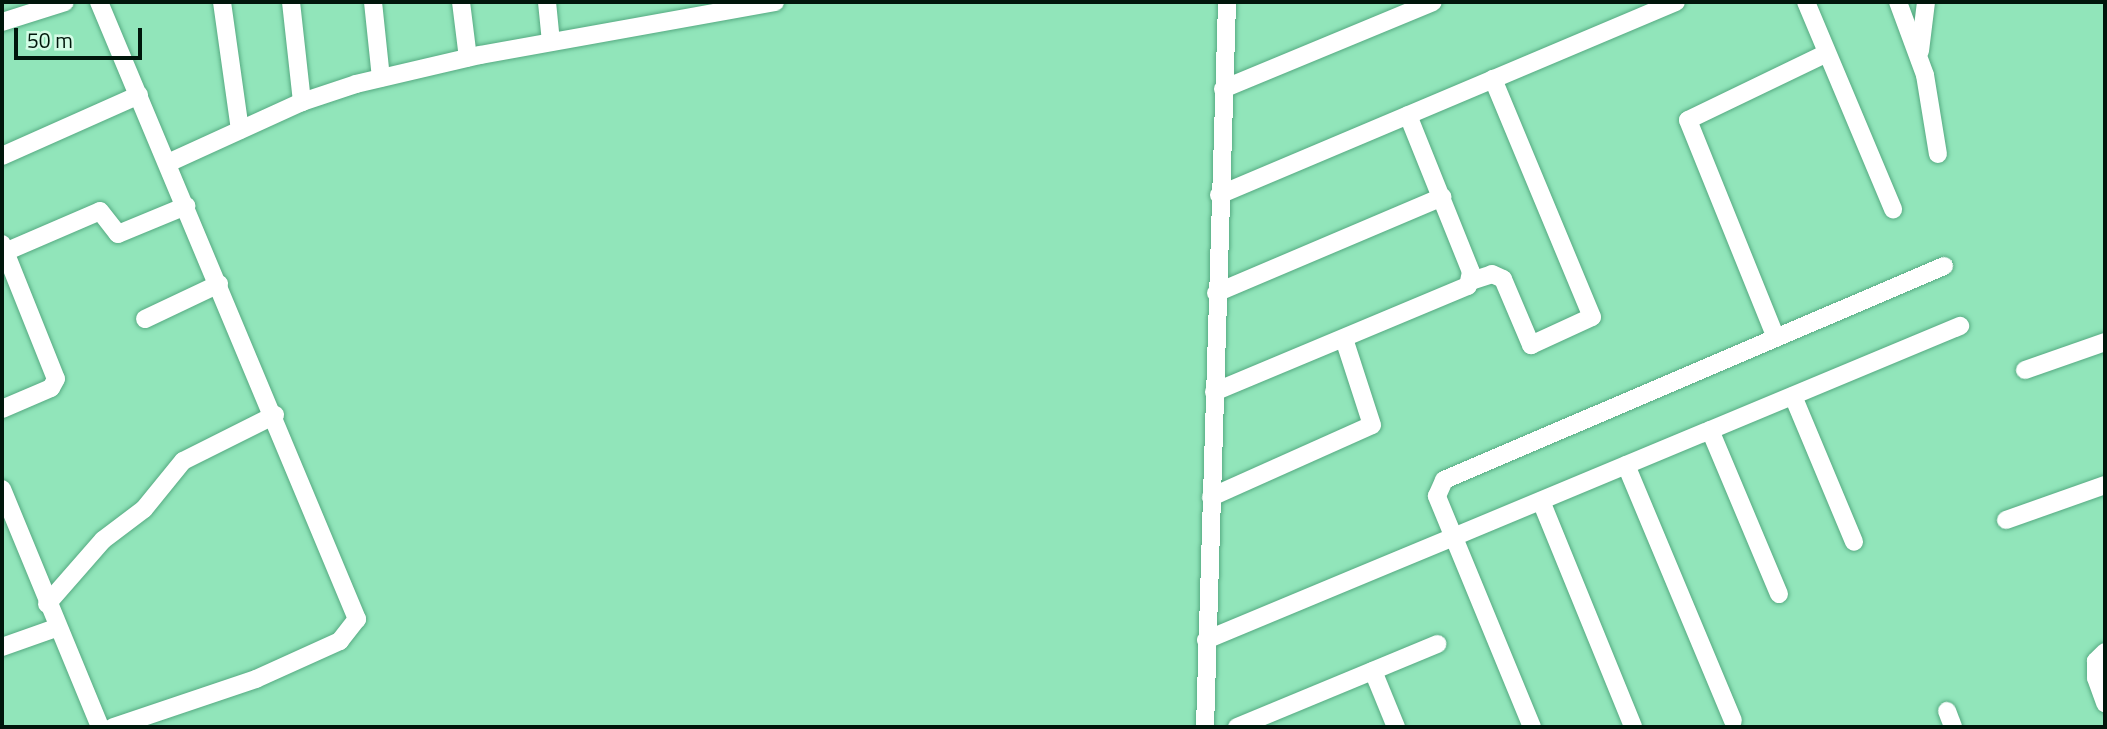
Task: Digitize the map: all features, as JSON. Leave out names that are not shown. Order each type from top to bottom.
[{"type":"street","points":[[2,22],[65,2]]},
{"type":"street","points":[[99,2],[356,607],[353,631],[256,679],[113,727]]},
{"type":"street","points":[[222,2],[240,130]]},
{"type":"street","points":[[290,2],[302,102]]},
{"type":"street","points":[[373,2],[382,78]]},
{"type":"street","points":[[461,2],[468,58]]},
{"type":"street","points":[[547,2],[551,42]]},
{"type":"street","points":[[168,163],[302,102],[382,78],[468,58],[775,2]]},
{"type":"street","points":[[1205,727],[1216,293],[1227,2]]},
{"type":"street","points":[[1223,89],[1433,2]]},
{"type":"street","points":[[1219,195],[1676,2]]},
{"type":"street","points":[[1806,2],[1893,209]]},
{"type":"street","points":[[1898,2],[1920,58],[1938,154]]},
{"type":"street","points":[[1920,58],[1926,2]]},
{"type":"street","points":[[1776,338],[1688,120],[1827,53]]},
{"type":"street","points":[[1214,392],[1462,290],[1471,281],[1492,274],[1503,279],[1531,345],[1592,317],[1493,79]]},
{"type":"street","points":[[2,156],[139,94]]},
{"type":"street","points":[[1408,114],[1442,197],[1471,281]]},
{"type":"street","points":[[1216,293],[1442,197]]},
{"type":"street","points":[[2,409],[51,388],[56,379],[3,248],[100,211],[118,234],[186,206]]},
{"type":"street","points":[[1532,727],[1437,496],[1444,480],[1944,266]]},
{"type":"street","points":[[145,319],[219,285]]},
{"type":"street","points":[[1206,640],[1959,326]]},
{"type":"street","points":[[1211,497],[1372,425],[1344,339]]},
{"type":"street","points":[[2025,370],[2105,342]]},
{"type":"street","points":[[1793,396],[1854,542]]},
{"type":"street","points":[[47,604],[103,540],[144,509],[183,461],[275,415]]},
{"type":"street","points":[[1710,430],[1779,594]]},
{"type":"street","points":[[1626,465],[1733,721]]},
{"type":"street","points":[[2006,520],[2105,485]]},
{"type":"street","points":[[2,489],[56,628],[100,727]]},
{"type":"street","points":[[1541,501],[1633,727]]},
{"type":"street","points":[[2,647],[56,628]]},
{"type":"street","points":[[1237,727],[1437,644]]},
{"type":"street","points":[[2105,652],[2096,661],[2096,678],[2105,703]]},
{"type":"street","points":[[1373,671],[1396,727]]}]
